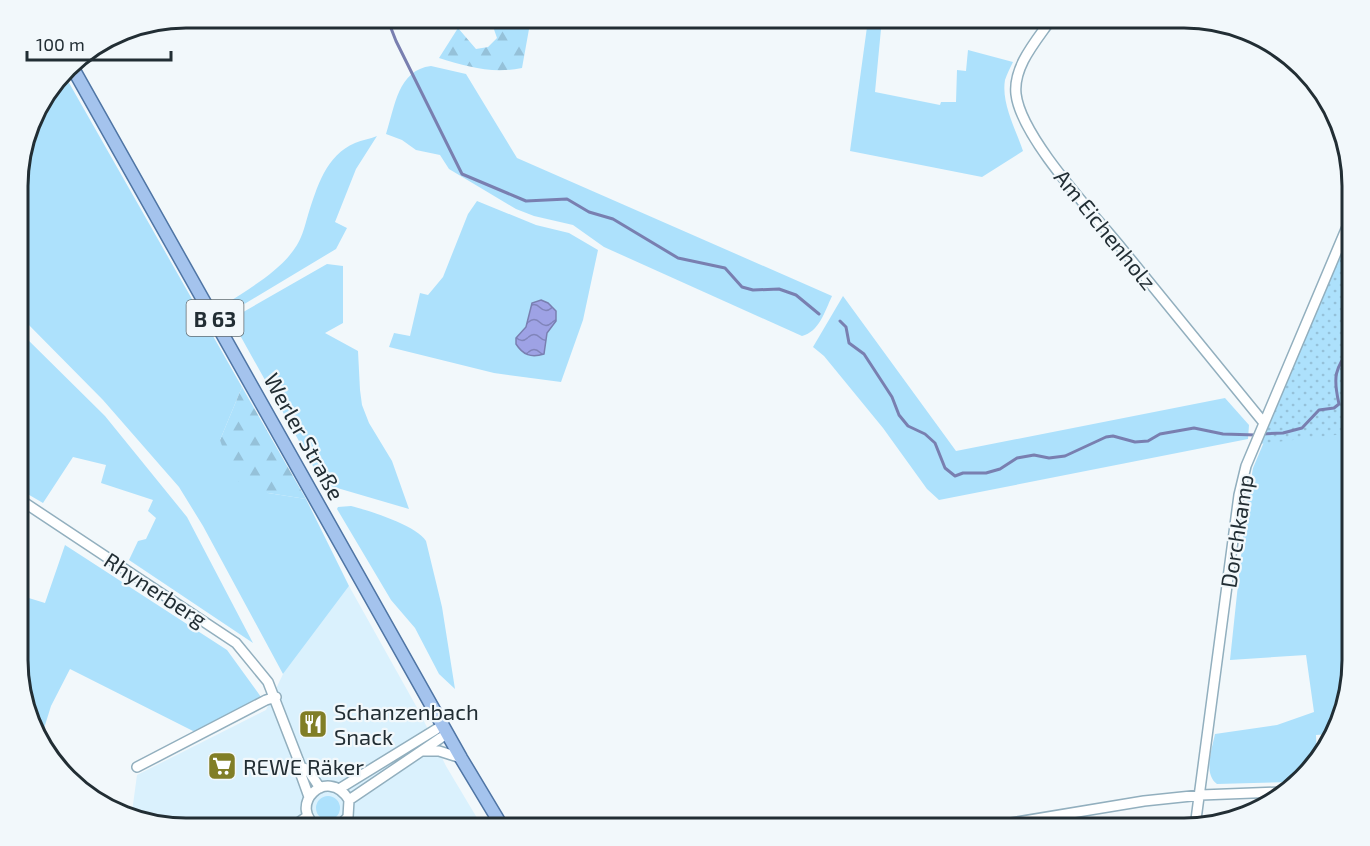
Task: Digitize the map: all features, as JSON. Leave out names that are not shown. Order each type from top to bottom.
[{"type":"main road","name":"Werler Straße","points":[[76,74],[497,818]]},
{"type":"street","name":"Am Eichenholz","points":[[1045,28],[1021,64],[1015,83],[1016,96],[1026,125],[1261,431]]},
{"type":"street","name":"Dorchkamp","points":[[1197,817],[1239,495],[1246,466],[1341,240]]},
{"type":"street","name":"Rhynerberg","points":[[28,505],[236,643],[268,682],[276,697],[301,767],[300,772],[309,797],[306,809],[309,818]]},
{"type":"street","points":[[137,767],[266,700],[276,697]]},
{"type":"street","points":[[349,800],[423,751],[446,729]]},
{"type":"street","points":[[339,789],[446,729]]},
{"type":"street","points":[[423,751],[439,751],[461,758]]},
{"type":"street","name":"Rhynerberg","points":[[301,767],[308,770],[320,788]]},
{"type":"street","points":[[309,797],[326,786],[339,789],[349,800],[347,818]]},
{"type":"street","points":[[1047,817],[1144,801],[1201,795],[1269,792]]},
{"type":"shaded area","points":[[349,586],[420,713],[446,766],[477,818],[186,818],[145,812],[133,807],[137,775],[266,710],[283,674]]},
{"type":"green space","points":[[458,28],[476,49],[488,47],[497,38],[494,28],[529,28],[522,68],[490,70],[439,58]]},
{"type":"green space","points":[[867,28],[881,29],[875,92],[940,105],[941,102],[956,102],[957,70],[966,71],[968,50],[1013,62],[1005,80],[1005,98],[1023,151],[982,177],[850,151]]},
{"type":"green space","points":[[431,66],[466,74],[517,158],[832,296],[821,320],[813,330],[802,336],[604,247],[573,225],[534,216],[516,209],[449,169],[440,155],[416,150],[402,140],[386,134],[395,101],[405,82],[411,74]]},
{"type":"green space","points":[[69,82],[242,387],[220,440],[268,493],[306,499],[349,586],[283,674],[203,526],[179,487],[103,400],[28,324],[30,166],[41,126],[50,107]]},
{"type":"green space","points":[[377,136],[356,169],[335,222],[347,228],[336,249],[231,312],[226,304],[255,285],[291,254],[302,234],[319,183],[337,155],[345,148]]},
{"type":"green space","points":[[477,201],[536,225],[569,233],[598,250],[583,320],[561,382],[494,373],[389,347],[394,333],[410,336],[420,293],[428,295],[443,277],[468,214]]},
{"type":"green space","points":[[1341,254],[1341,434],[1260,444]]},
{"type":"green space","points":[[1341,259],[1341,670],[1338,690],[1325,729],[1322,735],[1316,735],[1315,747],[1288,778],[1282,782],[1217,784],[1209,768],[1215,734],[1277,725],[1314,712],[1306,655],[1230,660],[1246,509],[1253,468]]},
{"type":"green space","points":[[327,264],[343,266],[343,323],[325,333],[358,351],[362,405],[369,423],[392,461],[409,509],[327,485],[319,477],[231,319]]},
{"type":"green space","points":[[843,296],[956,451],[1225,398],[1249,425],[1248,439],[939,500],[927,489],[883,428],[824,356],[813,347]]},
{"type":"green space","points":[[28,340],[105,416],[187,517],[253,643],[129,560],[138,541],[146,539],[156,518],[148,511],[153,500],[101,483],[106,465],[73,457],[43,503],[28,494]]},
{"type":"green space","points":[[242,387],[306,499],[268,493],[234,480],[220,440]]},
{"type":"green space","points":[[351,506],[403,524],[413,529],[426,541],[442,607],[455,689],[439,674],[415,628],[391,600],[337,509]]},
{"type":"green space","points":[[65,545],[227,650],[261,697],[195,732],[70,669],[51,706],[44,727],[37,710],[30,680],[28,598],[45,603]]},
{"type":"green space","points":[[323,797],[333,797],[339,803],[339,813],[334,818],[322,818],[317,813],[317,803]]},
{"type":"water","points":[[541,300],[556,311],[556,321],[547,333],[544,354],[535,356],[519,348],[516,338],[526,327],[532,303]]},
{"type":"waterway","points":[[391,28],[462,174],[526,201],[567,199],[589,212],[613,219],[678,258],[725,268],[742,287],[753,290],[779,289],[796,295],[819,314]]},
{"type":"waterway","points":[[840,321],[846,327],[849,343],[864,354],[892,397],[899,415],[908,426],[925,434],[935,443],[945,468],[955,476],[963,473],[986,473],[1000,469],[1017,458],[1034,455],[1049,458],[1065,456],[1113,436],[1135,442],[1148,441],[1160,434],[1194,428],[1223,434],[1256,435]]},
{"type":"waterway","points":[[1262,434],[1283,433],[1302,428],[1319,410],[1334,408],[1339,404],[1336,374],[1341,362]]},
{"type":"place","name":"Schanzenbach Snack","points":[[313,724]]},
{"type":"place","name":"REWE Räker","points":[[222,766]]}]
